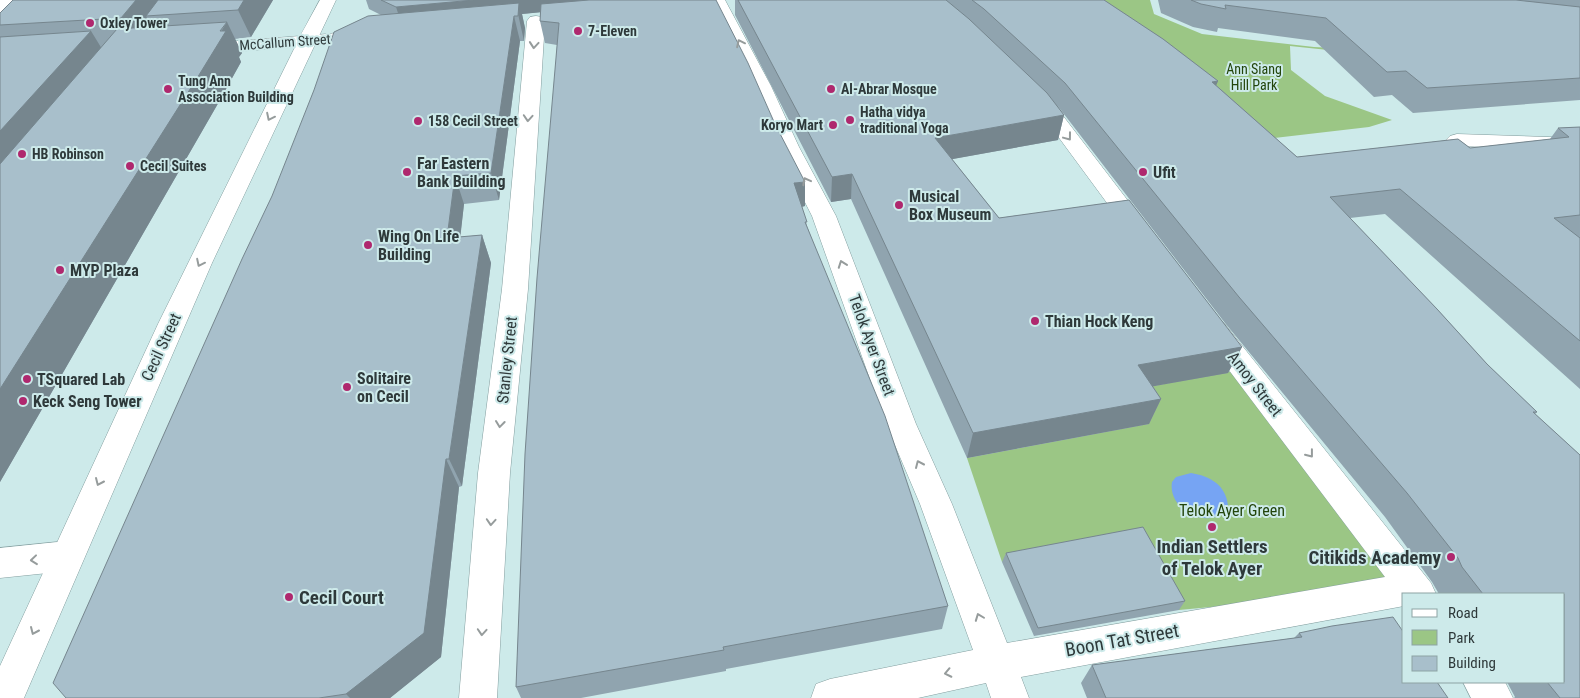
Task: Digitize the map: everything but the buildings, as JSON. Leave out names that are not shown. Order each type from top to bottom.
[{"type":"main road","points":[[0,8],[9,0]]},
{"type":"main road","name":"Cecil Street","points":[[4,698],[177,312],[306,41],[328,0]]},
{"type":"main road","name":"Telok Ayer Street","points":[[716,1],[761,86],[788,147],[824,216],[901,424],[936,504],[1010,698]]},
{"type":"main road","points":[[517,22],[555,19]]},
{"type":"main road","name":"Stanley Street","points":[[478,698],[494,473],[515,289],[536,21]]},
{"type":"main road","name":"McCallum Street","points":[[181,50],[389,34]]},
{"type":"main road","points":[[1022,85],[1050,112],[1153,248]]},
{"type":"main road","points":[[1458,140],[1580,144]]},
{"type":"main road","name":"Amoy Street","points":[[1199,311],[1417,591]]},
{"type":"main road","points":[[0,564],[67,556]]},
{"type":"main road","name":"Boon Tat Street","points":[[830,698],[996,663],[1402,594]]},
{"type":"main road","points":[[1483,683],[1494,698]]},
{"type":"green space","name":"Ann Siang Hill Park","points":[[1091,0],[1150,0],[1154,14],[1202,34],[1314,47],[1457,54],[1433,61],[1290,46],[1291,70],[1325,96],[1392,120],[1369,127],[1266,139]]},
{"type":"green space","name":"Telok Ayer Green","points":[[1244,369],[1414,588],[1179,610],[1138,536],[1002,562],[967,458],[1148,424],[1127,391]]},
{"type":"water","points":[[1191,473],[1211,479],[1224,492],[1228,506],[1221,514],[1212,518],[1202,518],[1192,515],[1177,502],[1172,492],[1172,482],[1176,477]]},
{"type":"place","name":"Oxley Tower","points":[[90,23]]},
{"type":"place","name":"7-Eleven","points":[[578,31]]},
{"type":"place","name":"Tung Ann Association Building","points":[[168,89]]},
{"type":"place","name":"Al-Abrar Mosque","points":[[831,89]]},
{"type":"place","name":"Hatha vidya traditional Yoga","points":[[850,120]]},
{"type":"place","name":"158 Cecil Street","points":[[418,121]]},
{"type":"place","name":"Koryo Mart","points":[[833,125]]},
{"type":"place","name":"HB Robinson","points":[[22,154]]},
{"type":"place","name":"Cecil Suites","points":[[130,166]]},
{"type":"place","name":"Far Eastern Bank Building","points":[[407,172]]},
{"type":"place","name":"Ufit","points":[[1143,172]]},
{"type":"place","name":"Musical Box Museum","points":[[899,205]]},
{"type":"place","name":"Wing On Life Building","points":[[368,245]]},
{"type":"place","name":"MYP Plaza","points":[[60,270]]},
{"type":"place","name":"Thian Hock Keng","points":[[1035,321]]},
{"type":"place","name":"TSquared Lab","points":[[27,379]]},
{"type":"place","name":"Solitaire on Cecil","points":[[347,387]]},
{"type":"place","name":"Keck Seng Tower","points":[[23,401]]},
{"type":"place","name":"Indian Settlers of Telok Ayer","points":[[1212,527]]},
{"type":"place","name":"Citikids Academy","points":[[1451,557]]},
{"type":"place","name":"Cecil Court","points":[[289,597]]}]
